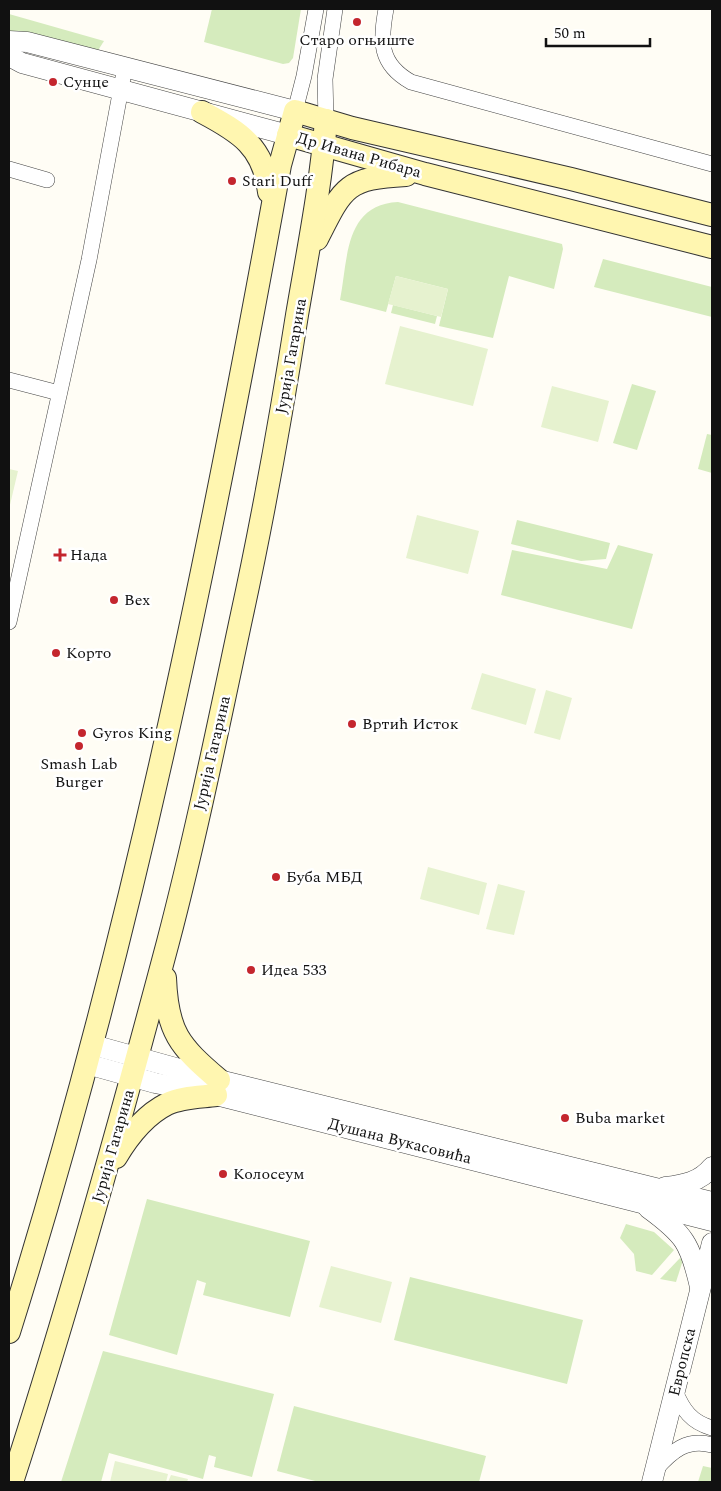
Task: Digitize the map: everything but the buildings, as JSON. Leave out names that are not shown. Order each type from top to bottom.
[{"type":"main road","points":[[202,112],[237,132],[261,159],[266,173],[272,211]]},
{"type":"main road","name":"Др Ивана Рибара","points":[[295,112],[712,215]]},
{"type":"main road","points":[[9,1332],[90,1055],[116,955],[191,631],[214,522],[272,211],[288,135],[295,112]]},
{"type":"main road","name":"Јурија Гагарина","points":[[12,1482],[42,1390],[135,1068],[166,952],[211,757],[259,535],[307,258],[324,146],[326,120]]},
{"type":"main road","name":"Др Ивана Рибара","points":[[288,135],[425,174],[712,247]]},
{"type":"main road","points":[[307,258],[335,204],[350,188],[371,177],[425,174]]},
{"type":"main road","points":[[104,1180],[131,1135],[156,1111],[168,1104],[217,1088],[176,1036],[171,1025],[166,994],[166,952]]},
{"type":"street","points":[[295,112],[304,76],[316,9]]},
{"type":"street","name":"Јурија Гагарина","points":[[326,120],[325,79],[335,9]]},
{"type":"street","points":[[386,9],[381,34],[384,54],[394,70],[410,82],[712,164]]},
{"type":"street","name":"Др Ивана Рибара","points":[[9,41],[27,42],[295,112]]},
{"type":"street","name":"Др Ивана Рибара","points":[[9,56],[22,63],[288,135]]},
{"type":"street","points":[[9,622],[11,603],[89,260],[125,67]]},
{"type":"street","points":[[9,169],[47,180]]},
{"type":"street","points":[[9,380],[59,393]]},
{"type":"street","name":"Душана Вукасовића","points":[[90,1055],[217,1088],[712,1202]]},
{"type":"street","name":"Душана Вукасовића","points":[[217,1088],[712,1222]]},
{"type":"street","points":[[657,1188],[686,1184],[702,1177],[712,1167]]},
{"type":"street","points":[[641,1202],[684,1239],[691,1254],[700,1289]]},
{"type":"street","name":"Европска","points":[[653,1476],[712,1243]]},
{"type":"street","points":[[675,1391],[686,1414],[698,1423],[712,1428]]},
{"type":"street","points":[[653,1476],[668,1455],[688,1444],[696,1442],[712,1445]]},
{"type":"green space","points":[[212,9],[301,9],[293,58],[289,63],[283,64],[204,42]]},
{"type":"green space","points":[[9,14],[104,41],[95,55],[9,33]]},
{"type":"green space","points":[[398,202],[562,244],[563,249],[554,289],[509,276],[493,338],[439,326],[448,289],[396,276],[386,312],[340,300],[348,252],[358,224],[367,213],[380,205]]},
{"type":"green space","points":[[603,259],[712,287],[712,317],[594,287]]},
{"type":"green space","points":[[396,276],[448,289],[441,317],[388,304]]},
{"type":"green space","points":[[393,305],[437,316],[435,324],[391,313]]},
{"type":"green space","points":[[400,326],[488,349],[473,406],[385,384]]},
{"type":"green space","points":[[632,384],[656,391],[637,450],[613,443]]},
{"type":"green space","points":[[552,386],[609,401],[598,442],[541,427]]},
{"type":"green space","points":[[707,434],[712,435],[712,473],[698,469]]},
{"type":"green space","points":[[9,469],[18,471],[9,509]]},
{"type":"green space","points":[[417,515],[479,531],[468,574],[406,558]]},
{"type":"green space","points":[[517,520],[610,543],[606,559],[581,561],[511,544]]},
{"type":"green space","points":[[618,545],[653,554],[632,629],[501,595],[512,550],[607,569]]},
{"type":"green space","points":[[482,673],[536,689],[526,725],[471,709]]},
{"type":"green space","points":[[546,690],[572,698],[560,740],[534,733]]},
{"type":"green space","points":[[428,867],[487,883],[479,915],[420,899]]},
{"type":"green space","points":[[498,884],[525,891],[514,935],[486,929]]},
{"type":"green space","points":[[147,1199],[310,1241],[290,1317],[203,1295],[206,1283],[197,1280],[177,1355],[109,1335]]},
{"type":"green space","points":[[626,1224],[654,1232],[674,1250],[652,1275],[636,1271],[634,1254],[620,1238]]},
{"type":"green space","points":[[680,1258],[683,1260],[676,1282],[660,1279]]},
{"type":"green space","points":[[331,1266],[392,1282],[381,1323],[319,1307]]},
{"type":"green space","points":[[410,1277],[583,1320],[567,1384],[394,1340]]},
{"type":"green space","points":[[103,1351],[274,1394],[252,1477],[214,1467],[216,1457],[209,1455],[203,1479],[109,1453],[101,1482],[61,1482]]},
{"type":"green space","points":[[294,1406],[486,1456],[479,1482],[319,1482],[277,1471]]},
{"type":"green space","points":[[115,1461],[168,1474],[166,1482],[110,1482]]},
{"type":"green space","points":[[703,1466],[712,1468],[712,1482],[698,1482]]},
{"type":"green space","points":[[171,1475],[188,1479],[187,1482],[168,1482]]},
{"type":"place","name":"Старо огњиште","points":[[357,22]]},
{"type":"place","name":"Сунце","points":[[53,82]]},
{"type":"place","name":"Stari Duff","points":[[232,181]]},
{"type":"place","name":"Нада","points":[[60,555]]},
{"type":"place","name":"Bex","points":[[114,600]]},
{"type":"place","name":"Корто","points":[[56,653]]},
{"type":"place","name":"Вртић Исток","points":[[352,724]]},
{"type":"place","name":"Gyros King","points":[[82,733]]},
{"type":"place","name":"Smash Lab Burger","points":[[79,746]]},
{"type":"place","name":"Буба МБД","points":[[276,877]]},
{"type":"place","name":"Идеа 533","points":[[251,970]]},
{"type":"place","name":"Buba market","points":[[565,1118]]},
{"type":"place","name":"Колосеум","points":[[223,1174]]}]
